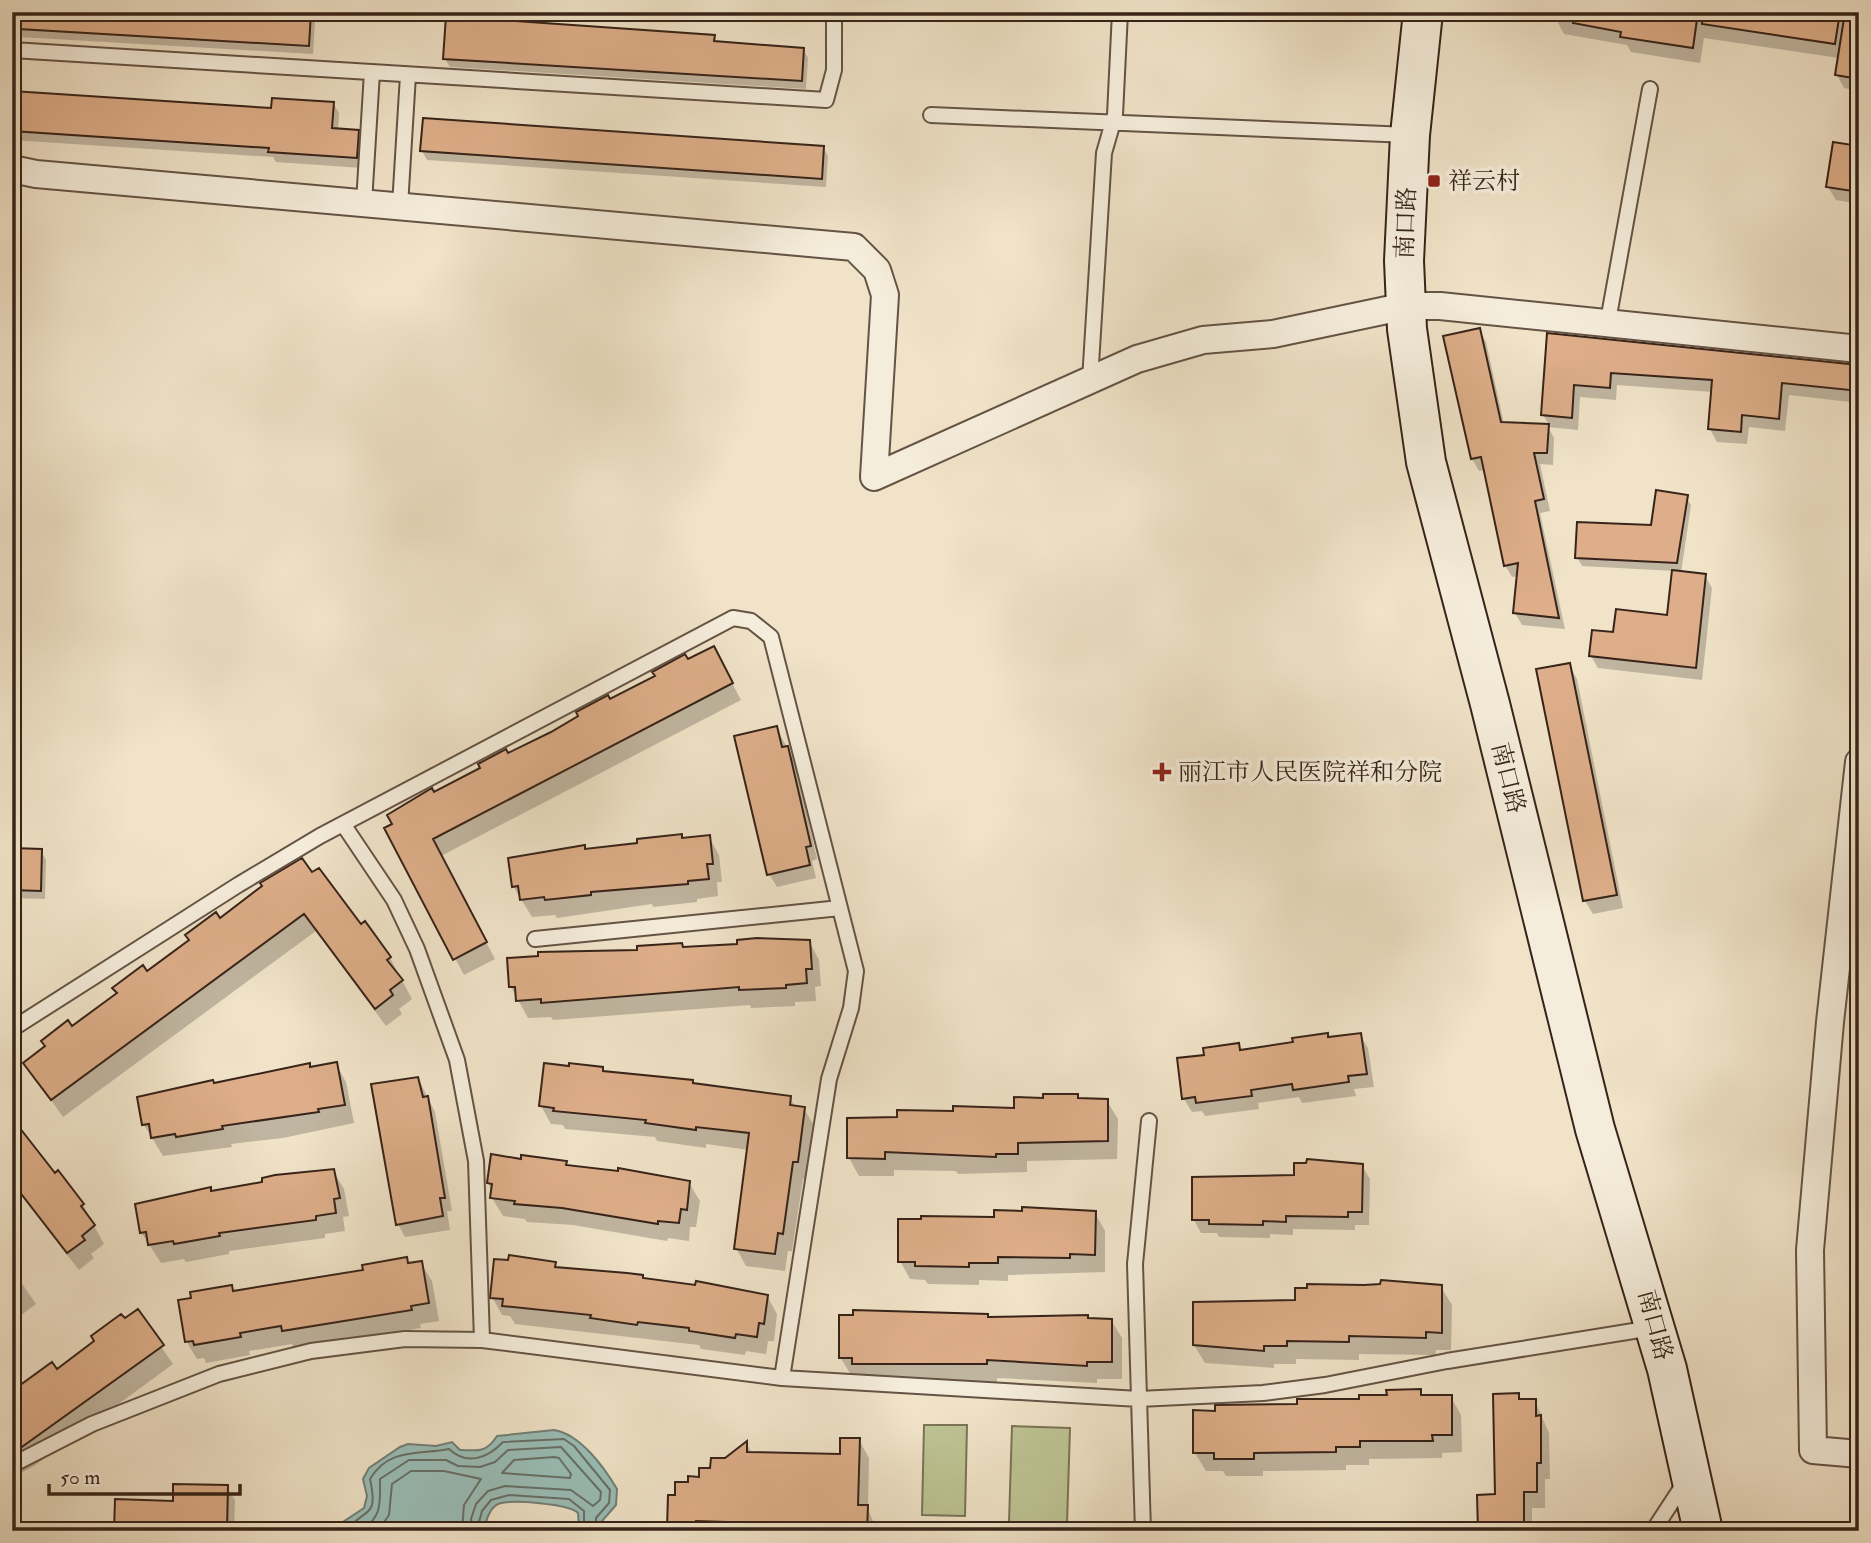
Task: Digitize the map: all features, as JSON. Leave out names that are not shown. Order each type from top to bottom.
[{"type":"main road","name":"南口路","points":[[1423,12],[1410,135],[1404,261],[1415,397],[1441,526],[1490,704],[1595,1129],[1656,1327],[1703,1531]]},
{"type":"street","points":[[12,169],[36,174],[854,247],[877,271],[885,295],[874,477],[1137,359],[1203,340],[1273,334],[1406,306],[1440,306],[1608,321],[1859,349]]},
{"type":"street","points":[[1859,762],[1830,1022],[1810,1250],[1813,1450],[1859,1454]]},
{"type":"lane","points":[[12,50],[826,100],[834,70],[834,12]]},
{"type":"lane","points":[[1090,381],[1104,153],[1113,123],[1121,12]]},
{"type":"lane","points":[[364,203],[372,72]]},
{"type":"lane","points":[[400,206],[408,75]]},
{"type":"lane","points":[[1608,321],[1650,89]]},
{"type":"lane","points":[[930,115],[1410,135]]},
{"type":"lane","points":[[12,1029],[238,885],[343,824],[733,618],[742,618],[759,625],[771,637],[856,971],[855,990],[829,1079],[782,1378]]},
{"type":"lane","points":[[343,824],[394,901],[417,949],[457,1060],[475,1161],[482,1340]]},
{"type":"lane","points":[[535,939],[840,908]]},
{"type":"lane","points":[[1143,1531],[1135,1264],[1149,1121]]},
{"type":"lane","points":[[12,1465],[92,1424],[155,1397],[265,1361],[358,1344],[405,1339],[482,1340],[782,1378],[1139,1399],[1263,1393],[1325,1385],[1447,1361],[1656,1327]]},
{"type":"lane","points":[[1653,1531],[1691,1472]]},
{"type":"green space","points":[[924,1425],[967,1425],[965,1516],[922,1515]]},
{"type":"green space","points":[[1012,1426],[1070,1428],[1067,1524],[1009,1522]]},
{"type":"water","points":[[554,1430],[582,1445],[617,1489],[616,1505],[602,1521],[603,1531],[574,1531],[579,1526],[578,1513],[564,1507],[514,1502],[498,1504],[492,1509],[486,1522],[495,1531],[339,1531],[343,1522],[364,1508],[367,1496],[363,1479],[369,1468],[400,1447],[408,1444],[436,1446],[452,1442],[460,1450],[477,1450],[486,1448],[497,1436]]},
{"type":"building","points":[[19,12],[311,12],[309,46],[19,29]]},
{"type":"building","points":[[1574,12],[1698,12],[1693,48],[1620,37],[1621,32],[1573,23]]},
{"type":"building","points":[[1703,12],[1840,12],[1835,44],[1702,24]]},
{"type":"building","points":[[1845,12],[1859,12],[1859,79],[1835,75]]},
{"type":"building","points":[[446,16],[715,35],[714,41],[804,48],[802,81],[443,59]]},
{"type":"building","points":[[12,91],[271,108],[272,98],[334,102],[332,128],[359,130],[357,158],[268,152],[269,148],[12,131]]},
{"type":"building","points":[[423,118],[824,146],[822,179],[420,151]]},
{"type":"building","points":[[1833,142],[1859,146],[1859,192],[1826,187]]},
{"type":"building","points":[[1480,328],[1501,422],[1549,424],[1547,453],[1534,453],[1544,499],[1535,501],[1559,618],[1513,613],[1518,563],[1504,566],[1481,457],[1471,459],[1443,336]]},
{"type":"building","points":[[1547,333],[1859,365],[1859,391],[1782,383],[1779,419],[1742,415],[1741,432],[1708,429],[1712,380],[1611,373],[1610,388],[1574,385],[1572,418],[1541,415]]},
{"type":"building","points":[[1656,490],[1688,495],[1677,563],[1575,558],[1577,522],[1651,525]]},
{"type":"building","points":[[1672,570],[1706,574],[1696,668],[1589,656],[1592,630],[1613,632],[1616,609],[1667,615]]},
{"type":"building","points":[[714,646],[733,683],[433,839],[487,942],[453,960],[384,828],[392,824],[387,815],[432,788],[434,792],[480,768],[478,764],[506,749],[508,753],[551,732],[578,716],[576,712],[608,695],[610,699],[655,676],[652,672],[685,654],[688,659]]},
{"type":"building","points":[[1570,663],[1617,895],[1583,901],[1536,669]]},
{"type":"building","points":[[777,726],[782,747],[788,746],[811,846],[806,847],[810,865],[767,875],[734,736]]},
{"type":"building","points":[[682,834],[682,838],[710,835],[713,864],[707,864],[709,879],[688,881],[688,884],[591,892],[591,895],[545,900],[544,897],[520,900],[518,886],[512,887],[508,858],[585,845],[585,849],[637,843],[637,839]]},
{"type":"building","points":[[12,848],[42,849],[41,891],[12,890]]},
{"type":"building","points":[[302,858],[312,872],[319,868],[361,924],[365,921],[391,957],[387,960],[403,980],[390,990],[393,995],[375,1009],[304,914],[51,1100],[23,1063],[45,1046],[41,1041],[68,1020],[72,1026],[117,993],[112,988],[143,965],[147,971],[189,940],[185,935],[216,912],[220,918],[262,886],[260,883]]},
{"type":"building","points":[[737,940],[810,940],[812,969],[806,969],[807,983],[786,985],[786,988],[739,990],[739,987],[541,1003],[541,999],[516,1001],[515,987],[509,987],[507,958],[538,956],[538,952],[637,950],[637,946],[682,943],[683,947],[737,944]]},
{"type":"building","points":[[1328,1033],[1328,1037],[1361,1033],[1367,1074],[1348,1076],[1349,1082],[1293,1090],[1292,1084],[1251,1090],[1252,1096],[1196,1103],[1195,1097],[1182,1099],[1177,1058],[1204,1055],[1203,1048],[1239,1043],[1240,1050],[1293,1042],[1292,1038]]},
{"type":"building","points":[[337,1062],[345,1105],[318,1109],[319,1112],[222,1126],[223,1129],[176,1137],[175,1134],[151,1138],[149,1124],[142,1125],[137,1097],[310,1063],[310,1067]]},
{"type":"building","points":[[544,1063],[603,1067],[603,1071],[693,1080],[693,1083],[791,1096],[790,1105],[805,1107],[798,1162],[793,1162],[783,1234],[778,1233],[775,1254],[734,1249],[749,1133],[696,1127],[696,1130],[645,1123],[646,1120],[553,1111],[554,1108],[539,1106]]},
{"type":"building","points":[[418,1077],[423,1097],[428,1096],[445,1198],[440,1198],[443,1216],[396,1225],[371,1084]]},
{"type":"building","points":[[1043,1094],[1078,1094],[1078,1098],[1108,1099],[1108,1141],[1018,1143],[1018,1154],[996,1154],[996,1157],[885,1152],[885,1159],[847,1158],[847,1118],[897,1117],[897,1110],[953,1111],[953,1106],[1014,1108],[1014,1097],[1043,1098]]},
{"type":"building","points":[[12,1118],[55,1173],[58,1170],[84,1204],[81,1206],[95,1225],[82,1236],[85,1240],[67,1253],[12,1182]]},
{"type":"building","points":[[491,1154],[521,1159],[521,1155],[567,1161],[566,1165],[618,1171],[618,1168],[690,1181],[687,1210],[681,1209],[679,1223],[658,1221],[658,1224],[562,1208],[514,1204],[515,1201],[490,1198],[492,1184],[487,1183]]},
{"type":"building","points":[[1307,1159],[1363,1164],[1362,1212],[1348,1212],[1348,1217],[1286,1216],[1286,1222],[1263,1221],[1263,1225],[1209,1224],[1209,1220],[1192,1220],[1192,1177],[1294,1175],[1294,1163],[1306,1163]]},
{"type":"building","points":[[334,1169],[340,1198],[334,1199],[336,1213],[316,1216],[316,1220],[219,1233],[220,1236],[174,1244],[173,1241],[148,1245],[146,1232],[140,1233],[135,1204],[211,1187],[211,1191],[262,1182],[262,1178],[275,1175]]},
{"type":"building","points":[[1022,1207],[1096,1211],[1095,1255],[1070,1254],[1070,1258],[998,1257],[998,1263],[969,1263],[969,1267],[915,1266],[915,1262],[898,1262],[898,1219],[921,1219],[921,1216],[994,1217],[994,1210],[1022,1211]]},
{"type":"building","points":[[509,1255],[556,1262],[555,1267],[643,1275],[643,1278],[695,1285],[696,1281],[768,1295],[764,1324],[759,1323],[757,1337],[736,1334],[735,1338],[689,1331],[689,1328],[638,1322],[637,1325],[590,1318],[591,1315],[502,1306],[503,1299],[490,1298],[494,1259],[508,1260]]},
{"type":"building","points":[[407,1257],[408,1263],[422,1261],[429,1303],[411,1306],[412,1310],[282,1331],[281,1326],[240,1333],[241,1337],[194,1345],[193,1341],[185,1342],[178,1300],[191,1298],[190,1292],[232,1285],[233,1291],[363,1270],[362,1265]]},
{"type":"building","points":[[1381,1280],[1442,1285],[1442,1333],[1426,1332],[1426,1338],[1349,1336],[1349,1342],[1287,1341],[1287,1346],[1264,1346],[1264,1351],[1193,1345],[1193,1302],[1295,1300],[1295,1288],[1307,1288],[1307,1284],[1364,1285],[1380,1284]]},
{"type":"building","points":[[138,1309],[164,1345],[12,1454],[12,1391],[52,1362],[57,1369],[94,1341],[91,1336],[121,1314],[125,1318]]},
{"type":"building","points":[[853,1310],[988,1314],[988,1317],[1088,1315],[1088,1318],[1112,1319],[1112,1362],[1087,1362],[1087,1366],[987,1360],[987,1364],[852,1364],[852,1358],[839,1358],[839,1315],[853,1315]]},
{"type":"building","points":[[1421,1389],[1421,1395],[1452,1395],[1452,1435],[1432,1435],[1433,1441],[1360,1441],[1360,1447],[1336,1447],[1336,1452],[1254,1453],[1254,1459],[1214,1459],[1214,1453],[1193,1453],[1193,1410],[1215,1411],[1215,1405],[1297,1404],[1297,1399],[1359,1399],[1359,1395],[1387,1395],[1386,1390]]},
{"type":"building","points":[[1519,1393],[1519,1399],[1536,1399],[1536,1416],[1541,1415],[1541,1463],[1537,1463],[1537,1492],[1524,1492],[1524,1531],[1478,1531],[1477,1495],[1495,1494],[1493,1394]]},
{"type":"building","points":[[840,1438],[860,1438],[858,1505],[868,1505],[867,1531],[785,1531],[759,1528],[759,1523],[696,1521],[696,1528],[667,1528],[668,1495],[675,1495],[675,1482],[688,1482],[688,1476],[699,1477],[699,1468],[710,1468],[711,1458],[725,1458],[747,1441],[747,1452],[840,1454]]},
{"type":"building","points":[[173,1484],[228,1485],[227,1531],[114,1531],[115,1499],[173,1501]]},
{"type":"place","name":"祥云村","points":[[1434,181]]},
{"type":"place","name":"丽江市人民医院祥和分院","points":[[1162,772]]}]
